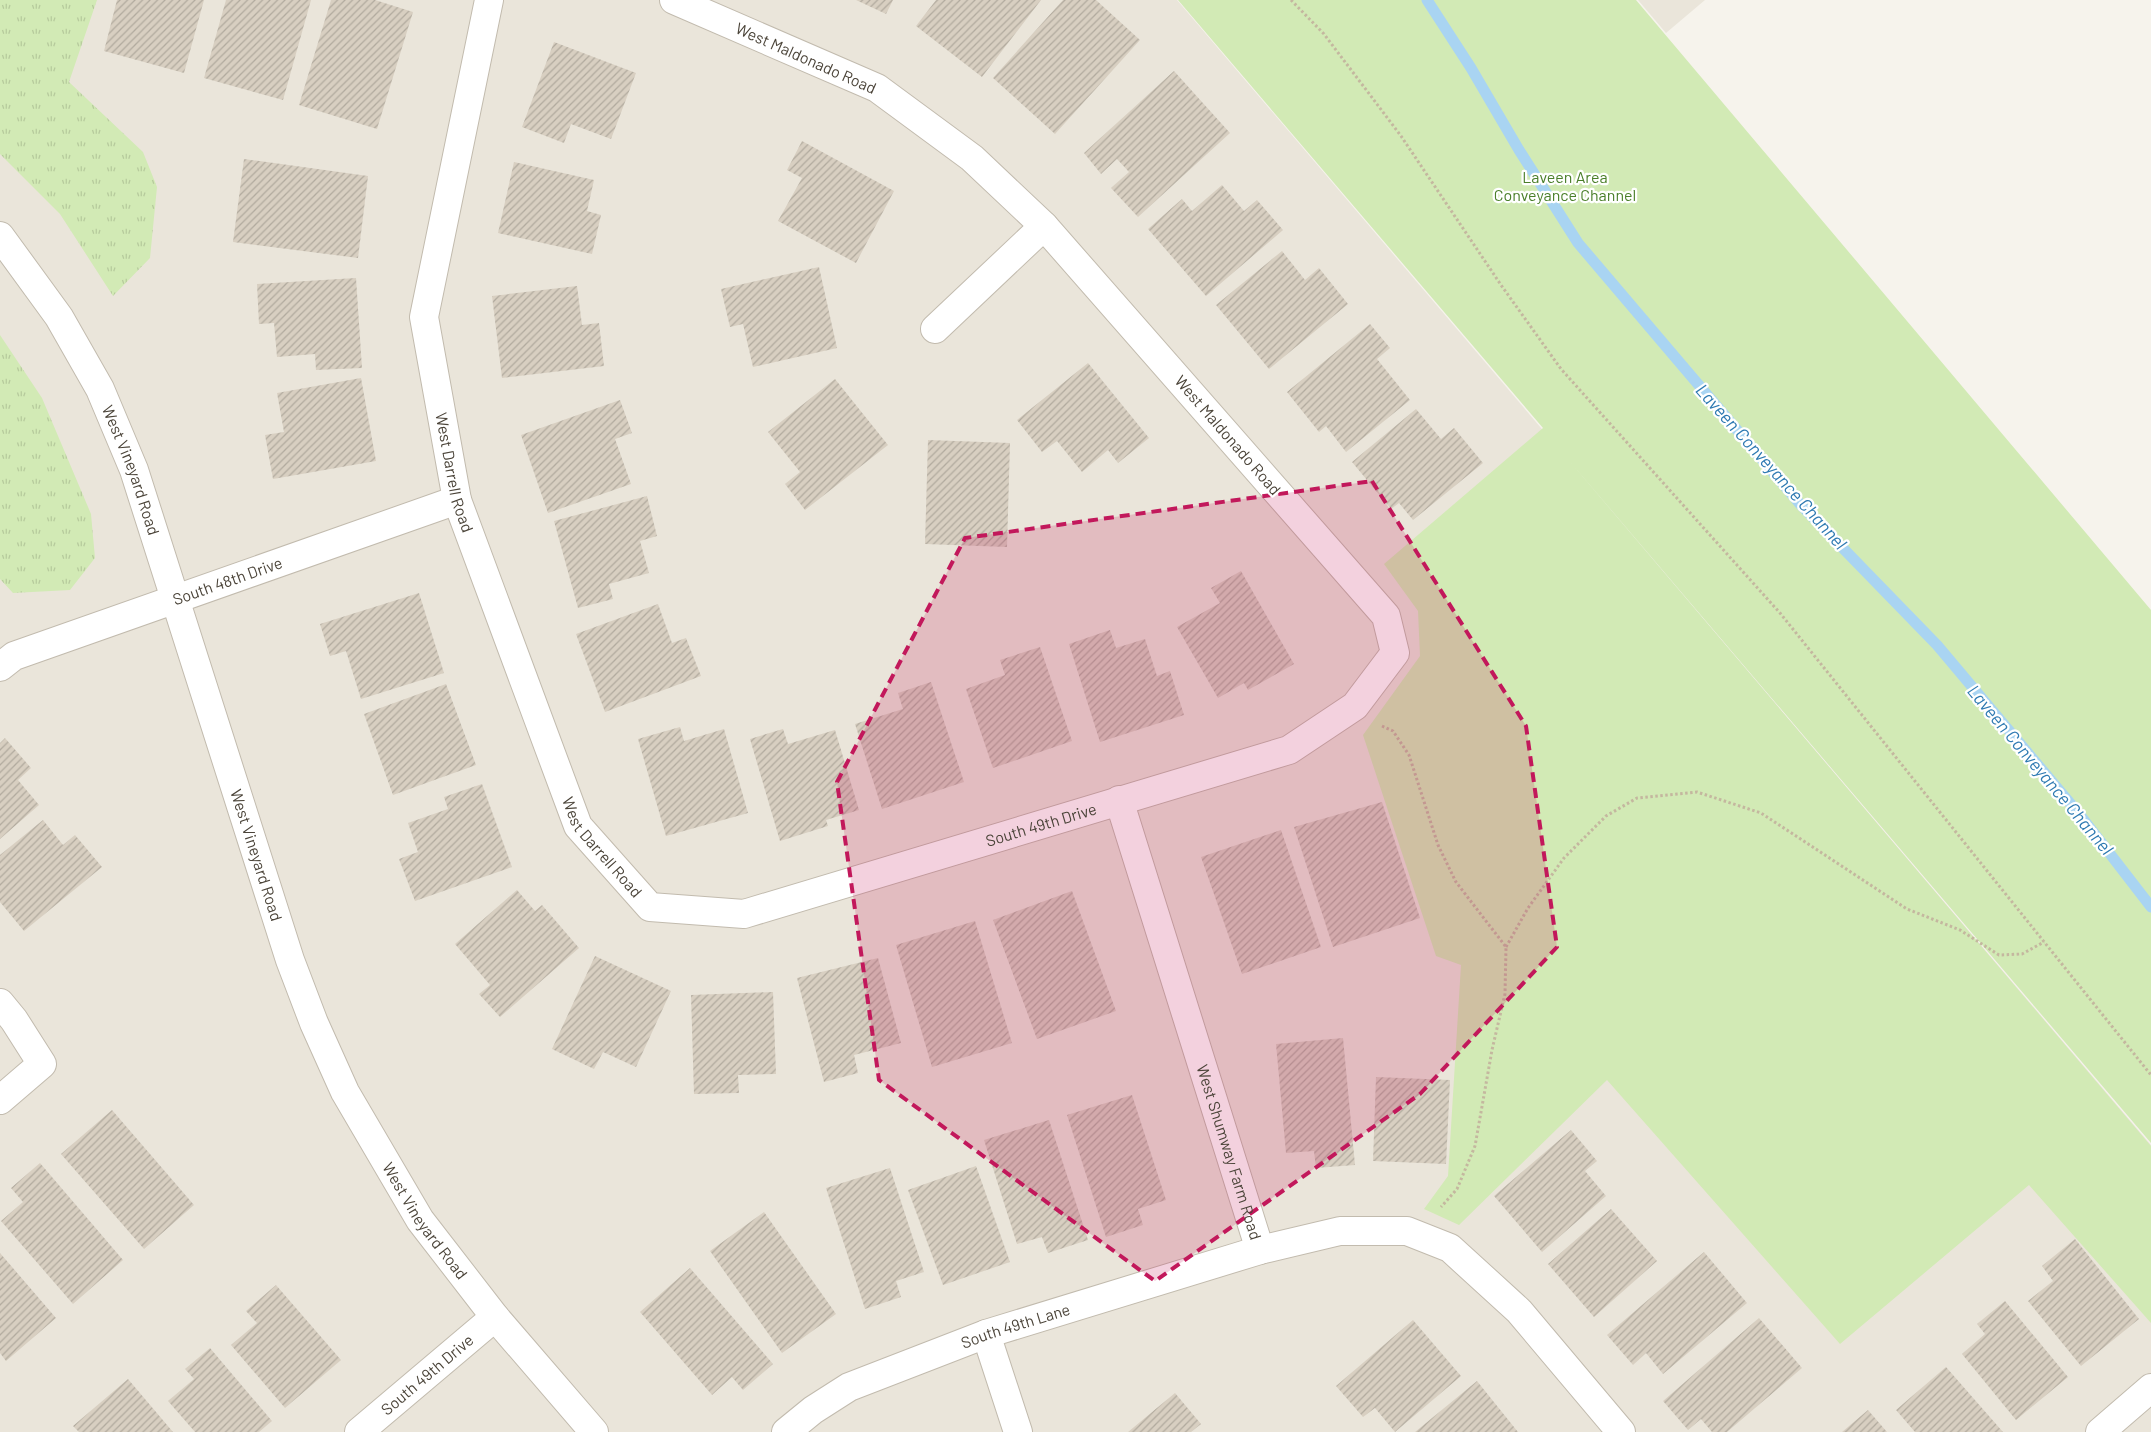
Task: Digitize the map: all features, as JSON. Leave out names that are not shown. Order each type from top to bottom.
[{"type":"street","name":"West Darrell Road","points":[[489,0],[424,317],[456,500],[578,826],[650,907]]},
{"type":"street","name":"West Maldonado Road","points":[[674,0],[877,88],[972,158],[1044,226],[1386,616],[1395,653]]},
{"type":"street","points":[[935,329],[1044,226]]},
{"type":"street","name":"West Vineyard Road","points":[[0,236],[59,317],[100,390],[134,470],[290,960],[314,1023],[346,1092],[420,1220],[494,1317],[594,1432]]},
{"type":"street","name":"South 48th Drive","points":[[0,667],[14,656],[456,500]]},
{"type":"street","name":"South 49th Drive","points":[[650,907],[744,914],[1288,750],[1355,706],[1395,653]]},
{"type":"street","name":"West Shumway Farm Road","points":[[1119,800],[1260,1250],[1340,1231],[1407,1231],[1450,1248],[1519,1312],[1621,1432]]},
{"type":"street","points":[[0,1003],[14,1020],[42,1064],[0,1100]]},
{"type":"street","name":"South 49th Lane","points":[[786,1432],[813,1410],[850,1387],[986,1334],[1260,1250]]},
{"type":"street","name":"South 49th Drive","points":[[360,1432],[494,1317]]},
{"type":"street","points":[[986,1334],[1018,1432]]},
{"type":"street","points":[[2100,1432],[2151,1388]]},
{"type":"path","points":[[1291,0],[1324,34],[1401,136],[1501,285],[1561,369],[1780,613],[2151,1075]]},
{"type":"path","points":[[1355,706],[1377,723],[1393,732],[1409,755],[1438,844],[1456,882],[1506,947]]},
{"type":"path","points":[[1426,1239],[1434,1216],[1457,1189],[1475,1146],[1492,1050],[1505,994],[1506,947],[1528,908],[1564,858],[1606,816],[1637,798],[1697,792],[1761,813],[1906,909],[1960,930],[1999,955],[2022,954],[2044,942]]},
{"type":"highlighted area","points":[[1372,481],[1526,726],[1557,947],[1420,1094],[1155,1281],[879,1080],[837,782],[965,538]]},
{"type":"shaded area","points":[[0,0],[1177,0],[2151,1145],[2151,1432],[0,1432]]},
{"type":"shaded area","points":[[1638,0],[1705,0],[1666,33]]},
{"type":"green space","points":[[0,0],[97,0],[69,82],[143,152],[157,187],[150,258],[113,296],[60,214],[0,154]]},
{"type":"green space","name":"Laveen Area Conveyance Channel","points":[[1178,0],[1636,0],[2151,610],[2151,1143],[1566,457],[2151,1146],[2151,1323],[2029,1185],[1840,1344],[1607,1080],[1459,1225],[1424,1209],[1448,1176],[1461,965],[1436,956],[1363,735],[1420,656],[1418,611],[1384,564],[1543,428]]},
{"type":"green space","points":[[0,335],[42,398],[91,514],[95,558],[70,590],[13,593],[0,579]]},
{"type":"building","points":[[117,0],[204,0],[184,73],[104,51]]},
{"type":"building","points":[[226,0],[311,0],[283,100],[204,78]]},
{"type":"building","points":[[331,0],[375,0],[413,12],[377,129],[299,105]]},
{"type":"building","points":[[856,0],[893,0],[886,14]]},
{"type":"building","points":[[936,0],[1041,0],[982,77],[916,26]]},
{"type":"building","points":[[1063,0],[1096,0],[1140,40],[1055,134],[993,78]]},
{"type":"building","points":[[554,42],[636,73],[611,139],[571,124],[564,143],[522,127]]},
{"type":"building","points":[[1174,71],[1230,133],[1138,217],[1111,188],[1129,172],[1117,159],[1101,174],[1084,153]]},
{"type":"building","points":[[802,141],[894,191],[856,263],[778,221],[802,178],[787,170]]},
{"type":"building","points":[[244,159],[368,176],[358,258],[233,242]]},
{"type":"building","points":[[514,162],[594,180],[587,211],[601,215],[592,254],[498,233]]},
{"type":"building","points":[[1222,185],[1244,211],[1257,200],[1283,230],[1206,296],[1148,229],[1182,199],[1192,211]]},
{"type":"building","points":[[1282,251],[1305,280],[1319,268],[1348,304],[1269,369],[1216,305]]},
{"type":"building","points":[[819,267],[837,348],[753,367],[743,324],[730,327],[721,289]]},
{"type":"building","points":[[356,278],[362,368],[316,370],[315,354],[277,357],[274,323],[259,324],[257,284]]},
{"type":"building","points":[[577,286],[582,325],[599,323],[604,366],[502,378],[492,296]]},
{"type":"building","points":[[1370,324],[1390,348],[1377,359],[1410,400],[1346,452],[1326,426],[1319,432],[1287,392]]},
{"type":"building","points":[[1088,363],[1149,438],[1118,463],[1108,450],[1082,472],[1057,441],[1042,452],[1017,420]]},
{"type":"building","points":[[361,378],[376,461],[273,479],[265,435],[284,432],[277,393]]},
{"type":"building","points":[[835,379],[888,445],[805,510],[785,484],[800,472],[768,432]]},
{"type":"building","points":[[620,400],[632,433],[615,439],[631,484],[548,513],[521,435]]},
{"type":"building","points":[[1416,409],[1441,439],[1454,428],[1483,463],[1413,520],[1399,503],[1391,509],[1352,462]]},
{"type":"building","points":[[928,440],[1010,443],[1007,547],[925,544]]},
{"type":"building","points":[[647,496],[657,536],[640,541],[649,573],[609,584],[613,599],[578,608],[554,521]]},
{"type":"building","points":[[1241,571],[1294,664],[1248,690],[1244,683],[1218,698],[1177,627],[1220,603],[1211,588]]},
{"type":"building","points":[[419,593],[444,673],[361,699],[346,651],[330,656],[320,624]]},
{"type":"building","points":[[658,604],[672,643],[686,638],[701,676],[605,712],[576,634]]},
{"type":"building","points":[[1110,630],[1116,648],[1145,639],[1157,676],[1170,671],[1184,715],[1100,742],[1069,644]]},
{"type":"building","points":[[1040,647],[1072,741],[993,768],[966,689],[1005,675],[1000,660]]},
{"type":"building","points":[[931,682],[964,782],[882,809],[855,724],[903,709],[898,693]]},
{"type":"building","points":[[446,684],[476,765],[393,795],[364,714]]},
{"type":"building","points":[[680,727],[684,741],[724,729],[748,813],[666,836],[638,739]]},
{"type":"building","points":[[783,729],[788,744],[835,730],[859,810],[826,820],[828,826],[780,841],[750,739]]},
{"type":"building","points":[[5,738],[31,768],[18,780],[39,805],[0,839],[0,743]]},
{"type":"building","points":[[482,784],[512,867],[415,901],[399,859],[418,852],[408,823],[448,809],[444,797]]},
{"type":"building","points":[[1382,802],[1420,918],[1333,947],[1294,827]]},
{"type":"building","points":[[43,820],[63,845],[75,835],[102,867],[24,931],[0,902],[0,855]]},
{"type":"building","points":[[1281,830],[1321,947],[1242,974],[1201,857]]},
{"type":"building","points":[[517,890],[535,911],[542,905],[579,948],[500,1017],[479,994],[490,985],[455,944]]},
{"type":"building","points":[[1072,891],[1116,1011],[1037,1039],[993,920]]},
{"type":"building","points":[[975,921],[1012,1043],[932,1067],[896,945]]},
{"type":"building","points":[[595,956],[671,991],[636,1067],[603,1052],[594,1069],[552,1049]]},
{"type":"building","points":[[878,958],[901,1043],[854,1055],[858,1073],[824,1082],[797,978]]},
{"type":"building","points":[[773,992],[776,1074],[738,1075],[739,1093],[694,1094],[691,995]]},
{"type":"building","points":[[1343,1038],[1355,1165],[1316,1168],[1314,1151],[1286,1153],[1276,1044]]},
{"type":"building","points":[[1376,1077],[1450,1080],[1446,1164],[1373,1161]]},
{"type":"building","points":[[1132,1095],[1166,1200],[1138,1209],[1143,1225],[1106,1237],[1067,1115]]},
{"type":"building","points":[[112,1110],[194,1205],[144,1249],[61,1154]]},
{"type":"building","points":[[1049,1120],[1088,1240],[1048,1253],[1042,1237],[1017,1244],[984,1140]]},
{"type":"building","points":[[1571,1130],[1597,1161],[1585,1171],[1606,1196],[1542,1252],[1494,1196]]},
{"type":"building","points":[[40,1163],[123,1260],[73,1304],[1,1221],[23,1202],[11,1188]]},
{"type":"building","points":[[976,1166],[1010,1262],[943,1285],[908,1190]]},
{"type":"building","points":[[890,1168],[924,1272],[896,1281],[901,1297],[865,1309],[826,1188]]},
{"type":"building","points":[[1611,1209],[1657,1261],[1594,1317],[1548,1264]]},
{"type":"building","points":[[764,1212],[836,1314],[782,1353],[710,1251]]},
{"type":"building","points":[[2075,1239],[2139,1319],[2081,1366],[2028,1301],[2053,1281],[2042,1266]]},
{"type":"building","points":[[1704,1252],[1747,1303],[1663,1374],[1646,1353],[1633,1365],[1607,1335]]},
{"type":"building","points":[[0,1253],[56,1318],[6,1361],[0,1353]]},
{"type":"building","points":[[690,1268],[773,1364],[743,1390],[732,1377],[712,1395],[640,1312]]},
{"type":"building","points":[[276,1285],[341,1360],[285,1408],[231,1345],[257,1323],[246,1311]]},
{"type":"building","points":[[2005,1301],[2068,1377],[2016,1420],[1962,1354],[1985,1334],[1977,1324]]},
{"type":"building","points":[[1759,1318],[1802,1368],[1727,1432],[1712,1432],[1701,1419],[1688,1430],[1663,1401]]},
{"type":"building","points":[[1413,1320],[1461,1376],[1395,1432],[1375,1408],[1363,1417],[1336,1386]]},
{"type":"building","points":[[210,1348],[272,1421],[259,1432],[195,1432],[168,1401],[194,1379],[185,1369]]},
{"type":"building","points":[[1946,1367],[2003,1432],[1915,1432],[1896,1410]]},
{"type":"building","points":[[128,1379],[173,1432],[79,1432],[73,1426]]},
{"type":"building","points":[[1477,1381],[1518,1432],[1415,1432]]},
{"type":"building","points":[[1175,1393],[1201,1424],[1191,1432],[1128,1432]]},
{"type":"building","points":[[1868,1410],[1887,1432],[1842,1432]]},
{"type":"waterway","name":"Laveen Conveyance Channel","points":[[1427,0],[1578,243],[1800,504],[1937,645],[2080,815],[2151,907]]}]
